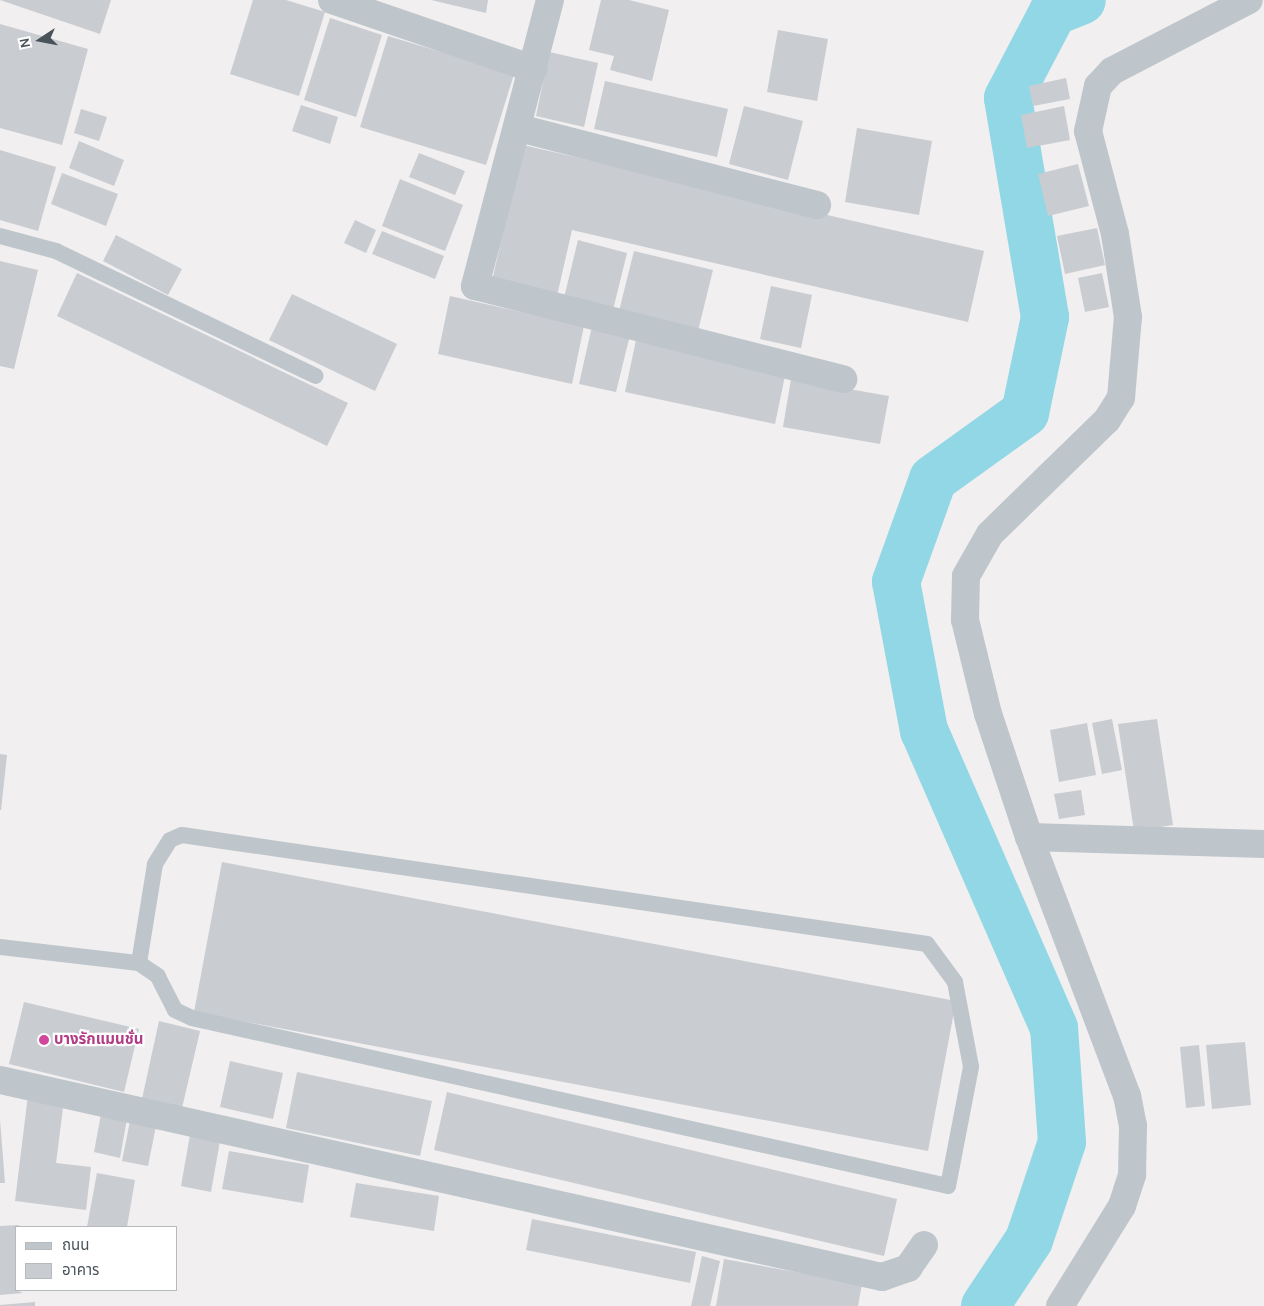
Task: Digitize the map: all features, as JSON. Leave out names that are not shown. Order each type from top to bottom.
[{"type":"street","points":[[332,0],[534,69]]},
{"type":"street","points":[[550,0],[519,128],[475,286],[843,379]]},
{"type":"street","points":[[1060,1306],[1122,1206],[1132,1175],[1133,1126],[1127,1096],[1029,837],[969,639],[966,576],[990,534],[1107,420],[1121,398],[1128,317],[1115,234],[1088,131],[1098,86],[1112,71],[1249,0]]},
{"type":"street","points":[[519,128],[817,205]]},
{"type":"street","points":[[1029,837],[1264,844]]},
{"type":"street","points":[[0,1080],[882,1277],[908,1268],[924,1245]]},
{"type":"lane","points":[[0,236],[56,251],[316,376]]},
{"type":"lane","points":[[0,947],[139,963],[158,976],[175,1010],[192,1018],[948,1186],[971,1067],[954,982],[927,944],[182,835],[170,840],[155,864],[139,963]]},
{"type":"building","points":[[0,0],[111,0],[100,34]]},
{"type":"building","points":[[253,0],[286,0],[325,12],[299,96],[230,74]]},
{"type":"building","points":[[431,0],[488,0],[486,13]]},
{"type":"building","points":[[601,0],[629,0],[669,10],[652,81],[610,70],[614,56],[589,50]]},
{"type":"building","points":[[330,18],[382,35],[356,117],[304,100]]},
{"type":"building","points":[[0,24],[88,49],[62,145],[0,128]]},
{"type":"building","points":[[778,30],[828,39],[817,101],[767,92]]},
{"type":"building","points":[[388,36],[514,74],[486,165],[360,127]]},
{"type":"building","points":[[549,52],[598,63],[584,127],[536,116]]},
{"type":"building","points":[[1066,78],[1070,99],[1033,106],[1029,86]]},
{"type":"building","points":[[605,81],[728,109],[717,157],[594,129]]},
{"type":"building","points":[[301,105],[338,117],[330,144],[292,131]]},
{"type":"building","points":[[744,106],[803,121],[788,180],[729,164]]},
{"type":"building","points":[[1064,106],[1070,140],[1027,148],[1021,115]]},
{"type":"building","points":[[81,109],[107,117],[99,141],[74,133]]},
{"type":"building","points":[[857,128],[932,141],[919,215],[845,202]]},
{"type":"building","points":[[79,141],[124,160],[114,186],[69,168]]},
{"type":"building","points":[[523,145],[984,251],[968,322],[572,230],[557,296],[492,281]]},
{"type":"building","points":[[0,150],[56,167],[38,231],[0,220]]},
{"type":"building","points":[[419,153],[465,171],[455,195],[409,177]]},
{"type":"building","points":[[1078,164],[1089,206],[1048,216],[1038,174]]},
{"type":"building","points":[[62,173],[118,194],[106,226],[51,204]]},
{"type":"building","points":[[400,179],[463,205],[445,251],[382,226]]},
{"type":"building","points":[[355,220],[376,230],[366,253],[344,243]]},
{"type":"building","points":[[1097,228],[1105,265],[1065,274],[1057,236]]},
{"type":"building","points":[[382,231],[444,256],[435,279],[372,254]]},
{"type":"building","points":[[116,235],[182,269],[168,295],[103,261]]},
{"type":"building","points":[[578,240],[627,253],[613,310],[564,298]]},
{"type":"building","points":[[634,251],[713,270],[697,335],[618,315]]},
{"type":"building","points":[[0,261],[38,270],[14,369],[0,366]]},
{"type":"building","points":[[77,273],[348,403],[327,446],[57,316]]},
{"type":"building","points":[[1102,273],[1109,307],[1085,312],[1078,278]]},
{"type":"building","points":[[771,286],[812,295],[801,348],[760,339]]},
{"type":"building","points":[[292,294],[397,344],[375,391],[269,340]]},
{"type":"building","points":[[450,296],[584,326],[572,384],[438,354]]},
{"type":"building","points":[[592,326],[630,335],[616,392],[579,384]]},
{"type":"building","points":[[636,340],[786,371],[775,424],[625,392]]},
{"type":"building","points":[[791,379],[889,396],[880,444],[783,427]]},
{"type":"building","points":[[1112,719],[1122,770],[1102,774],[1092,723]]},
{"type":"building","points":[[1157,719],[1173,825],[1134,831],[1118,724]]},
{"type":"building","points":[[1087,723],[1096,775],[1059,782],[1050,730]]},
{"type":"building","points":[[0,754],[7,755],[1,810],[0,810]]},
{"type":"building","points":[[1081,790],[1085,815],[1059,819],[1054,794]]},
{"type":"building","points":[[222,862],[956,1001],[928,1151],[194,1012]]},
{"type":"building","points":[[24,1002],[139,1029],[124,1092],[9,1064]]},
{"type":"building","points":[[159,1021],[200,1031],[182,1108],[142,1099]]},
{"type":"building","points":[[1245,1042],[1251,1105],[1212,1109],[1206,1045]]},
{"type":"building","points":[[1199,1045],[1205,1106],[1186,1108],[1180,1047]]},
{"type":"building","points":[[230,1061],[283,1073],[273,1119],[220,1107]]},
{"type":"building","points":[[297,1072],[432,1101],[420,1156],[286,1128]]},
{"type":"building","points":[[447,1092],[897,1199],[884,1256],[434,1150]]},
{"type":"building","points":[[28,1095],[64,1100],[56,1163],[91,1167],[86,1210],[15,1201]]},
{"type":"building","points":[[101,1114],[127,1119],[120,1158],[94,1152]]},
{"type":"building","points":[[0,1120],[5,1183],[0,1183]]},
{"type":"building","points":[[130,1121],[156,1126],[148,1166],[122,1161]]},
{"type":"building","points":[[190,1135],[220,1141],[211,1192],[181,1186]]},
{"type":"building","points":[[229,1151],[309,1165],[303,1203],[222,1189]]},
{"type":"building","points":[[97,1173],[135,1180],[127,1226],[87,1226]]},
{"type":"building","points":[[356,1183],[439,1196],[434,1231],[350,1217]]},
{"type":"building","points":[[532,1219],[696,1252],[690,1283],[526,1250]]},
{"type":"building","points":[[19,1225],[15,1226],[15,1291],[23,1293],[0,1295],[0,1226]]},
{"type":"building","points":[[702,1256],[720,1261],[710,1306],[691,1306]]},
{"type":"building","points":[[724,1259],[862,1284],[858,1306],[716,1306]]},
{"type":"building","points":[[35,1302],[35,1306],[0,1306],[0,1305]]},
{"type":"waterway","points":[[985,1306],[1029,1240],[1062,1142],[1054,1028],[924,731],[896,582],[933,479],[1025,413],[1045,317],[1008,98],[1053,12],[1082,0]]},
{"type":"place","name":"บางรักแมนชั่น","points":[[44,1040]]}]
